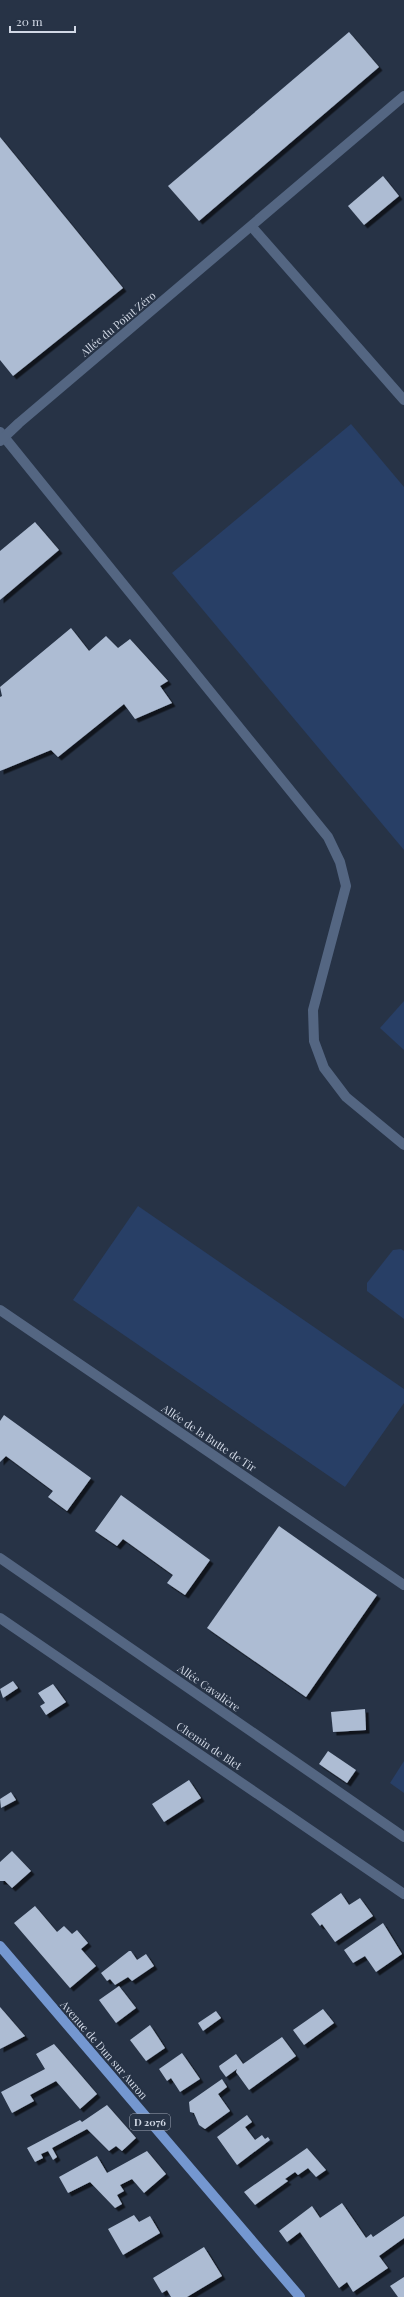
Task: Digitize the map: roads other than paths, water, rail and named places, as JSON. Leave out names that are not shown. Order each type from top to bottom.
[{"type":"main road","name":"Avenue de Dun sur Auron","points":[[0,1948],[300,2297]]},
{"type":"street","name":"Allée du Point Zéro","points":[[2,437],[252,227],[404,96]]},
{"type":"street","points":[[252,227],[404,400]]},
{"type":"street","points":[[2,437],[328,837],[340,862],[346,886],[313,1010],[314,1041],[324,1068],[346,1097],[404,1145]]},
{"type":"street","name":"Allée de la Butte de Tir","points":[[0,1310],[404,1585]]},
{"type":"street","name":"Allée Cavalière","points":[[0,1558],[404,1837]]},
{"type":"street","name":"Chemin de Blet","points":[[0,1618],[404,1894]]}]
